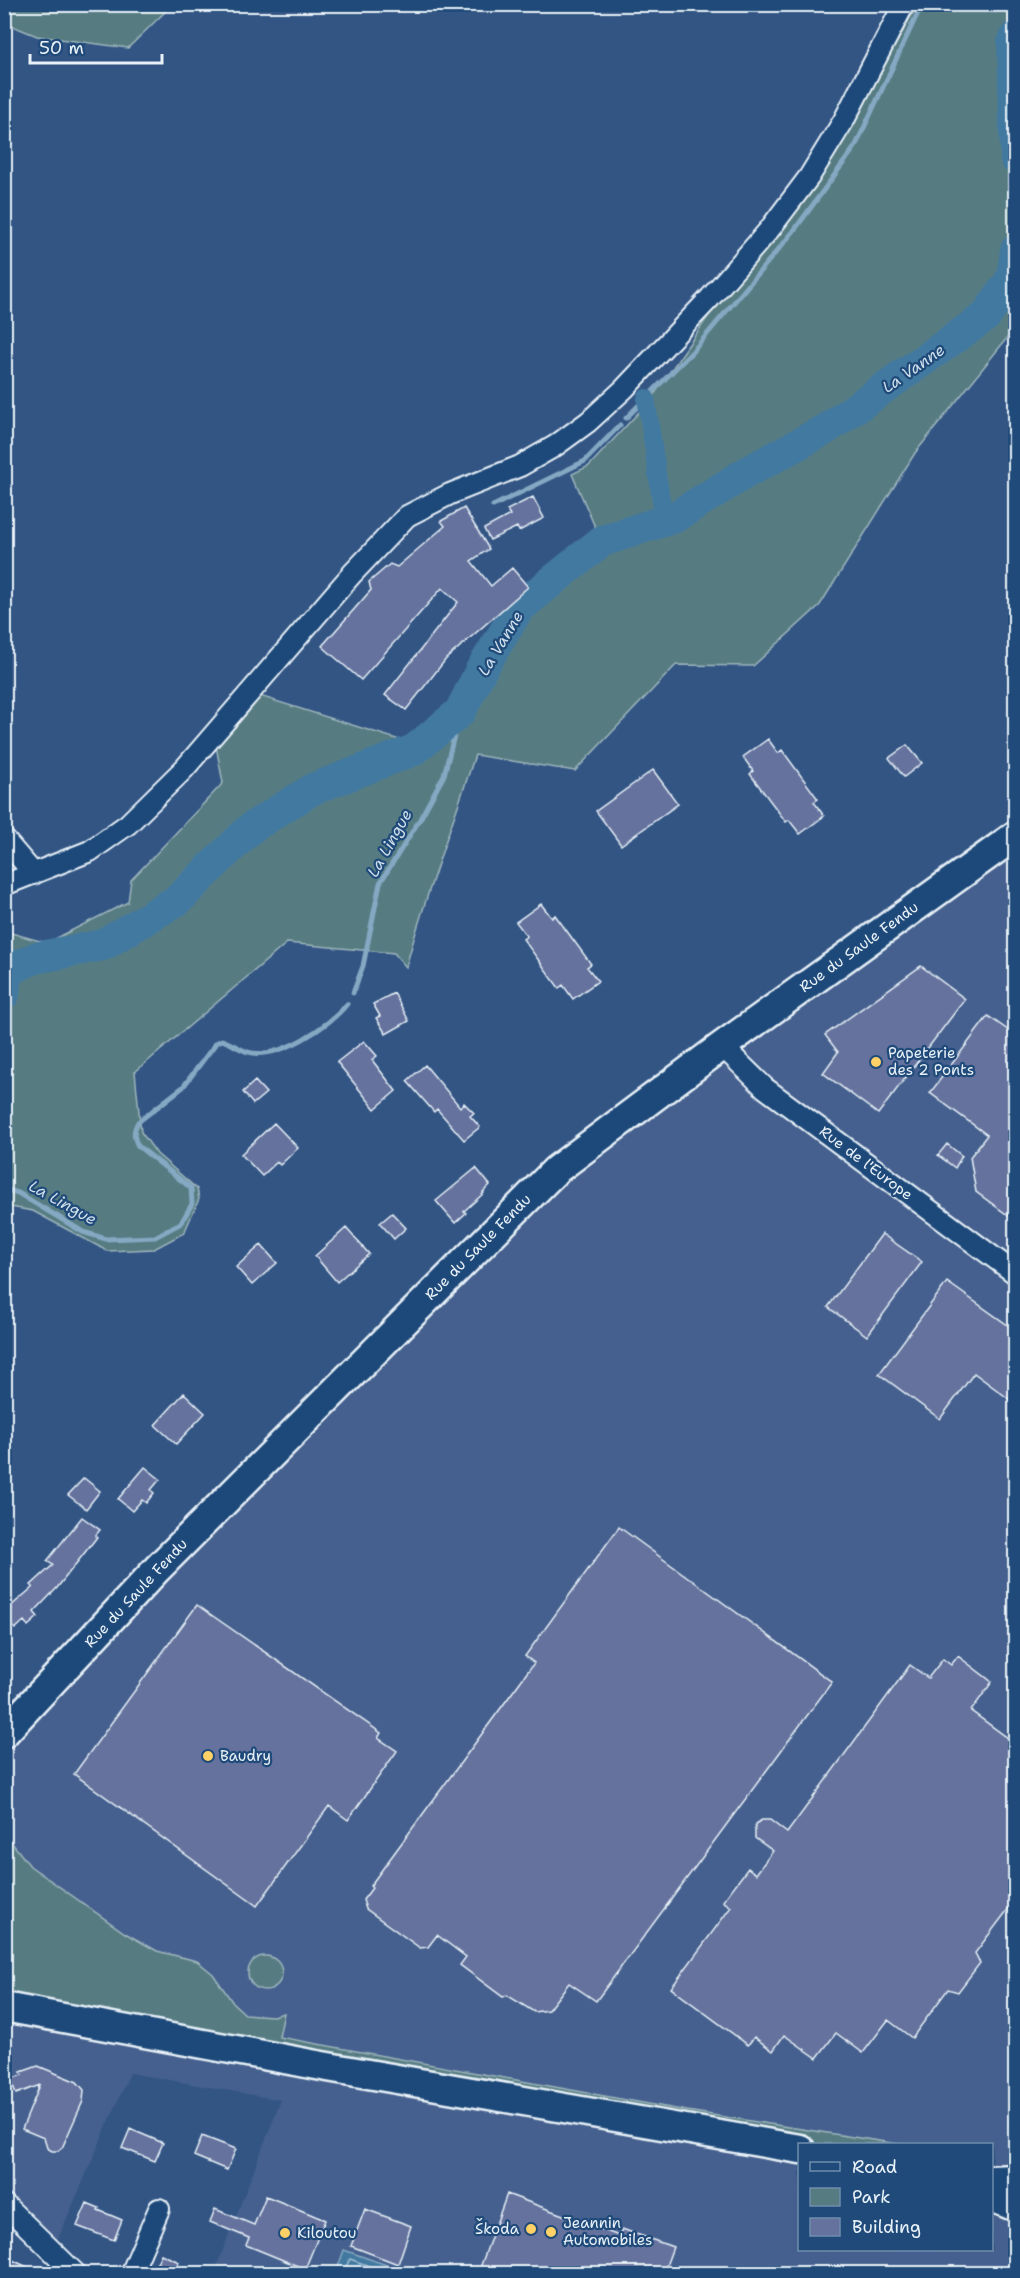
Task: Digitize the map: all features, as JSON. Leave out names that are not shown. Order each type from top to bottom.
[{"type":"main road","name":"Rue du Saule Fendu","points":[[4,1733],[157,1569],[556,1170],[722,1046],[1016,835]]},
{"type":"main road","points":[[4,2007],[311,2064],[798,2149]]},
{"type":"main road","points":[[4,2026],[319,2083],[798,2163]]},
{"type":"main road","points":[[993,2180],[1016,2179]]},
{"type":"main road","points":[[993,2197],[1016,2207]]},
{"type":"street","points":[[4,885],[90,851],[135,817],[184,769],[352,574],[407,516],[450,494],[520,466],[555,446],[588,422],[624,389],[725,281],[769,230],[809,177],[844,120],[904,4]]},
{"type":"street","points":[[4,839],[34,874]]},
{"type":"street","name":"Rue de l'Europe","points":[[722,1046],[765,1088],[1016,1274]]},
{"type":"street","points":[[4,2204],[76,2274]]},
{"type":"street","points":[[131,2274],[159,2209]]},
{"type":"shaded area","points":[[1015,838],[1015,2273],[214,2273],[281,2100],[130,2073],[48,2262],[5,2219],[4,1717],[443,1270]]},
{"type":"green space","points":[[4,5],[172,5],[128,48],[37,36],[5,23]]},
{"type":"green space","points":[[917,5],[1015,5],[1015,328],[915,453],[820,605],[753,666],[676,665],[575,771],[475,755],[430,887],[406,967],[394,953],[287,943],[135,1072],[141,1132],[157,1154],[197,1189],[199,1199],[184,1233],[154,1249],[107,1251],[33,1211],[5,1206],[4,931],[47,943],[128,902],[131,880],[223,783],[216,746],[260,696],[406,742],[452,706],[515,602],[598,534],[572,474],[589,466],[651,399],[723,295],[816,181],[847,134]]},
{"type":"green space","points":[[4,1837],[9,1839],[30,1866],[125,1933],[157,1951],[197,1961],[213,1974],[233,2003],[245,2014],[273,2016],[284,2013],[279,2037],[687,2111],[892,2143],[807,2143],[5,2003]]},
{"type":"green space","points":[[265,1956],[277,1961],[282,1973],[277,1985],[265,1990],[253,1985],[248,1973],[253,1961]]},
{"type":"water","points":[[344,2250],[409,2273],[336,2273]]},
{"type":"building","points":[[533,497],[544,518],[519,531],[517,527],[490,540],[484,529],[510,515],[507,510]]},
{"type":"building","points":[[464,508],[489,549],[471,561],[491,586],[512,568],[528,587],[446,659],[406,710],[385,695],[458,602],[442,588],[361,680],[322,646],[371,590],[369,582],[390,564],[397,567],[445,526],[441,521]]},
{"type":"building","points":[[768,739],[778,753],[782,750],[818,799],[814,802],[824,816],[800,834],[789,820],[786,822],[750,774],[753,771],[743,757]]},
{"type":"building","points":[[907,745],[922,763],[904,777],[889,758]]},
{"type":"building","points":[[653,770],[678,804],[621,845],[596,811]]},
{"type":"building","points":[[541,904],[552,918],[555,915],[591,964],[587,967],[598,981],[573,999],[563,985],[559,988],[523,939],[527,936],[516,922]]},
{"type":"building","points":[[921,966],[965,999],[878,1114],[823,1073],[838,1052],[825,1035]]},
{"type":"building","points":[[394,993],[409,1021],[386,1034],[376,1018],[380,1016],[373,1004]]},
{"type":"building","points":[[988,1016],[1016,1036],[1016,1221],[976,1192],[970,1157],[987,1135],[930,1093]]},
{"type":"building","points":[[364,1041],[377,1056],[372,1060],[396,1091],[375,1109],[337,1062]]},
{"type":"building","points":[[425,1065],[460,1107],[464,1103],[474,1113],[470,1116],[480,1127],[464,1140],[437,1109],[434,1112],[407,1081]]},
{"type":"building","points":[[255,1081],[266,1093],[253,1104],[243,1092]]},
{"type":"building","points":[[274,1123],[298,1148],[280,1165],[277,1162],[262,1176],[241,1154]]},
{"type":"building","points":[[947,1144],[962,1156],[955,1168],[938,1155]]},
{"type":"building","points":[[476,1168],[490,1185],[455,1223],[436,1201]]},
{"type":"building","points":[[392,1213],[406,1228],[394,1239],[380,1223]]},
{"type":"building","points":[[346,1228],[369,1254],[337,1282],[315,1256]]},
{"type":"building","points":[[882,1234],[922,1262],[867,1336],[828,1307]]},
{"type":"building","points":[[261,1245],[277,1263],[252,1285],[236,1267]]},
{"type":"building","points":[[947,1282],[1016,1331],[1016,1404],[974,1373],[940,1419],[879,1374]]},
{"type":"building","points":[[184,1393],[205,1413],[176,1444],[155,1425]]},
{"type":"building","points":[[145,1467],[160,1479],[151,1490],[154,1493],[146,1503],[142,1500],[132,1511],[118,1499]]},
{"type":"building","points":[[84,1478],[100,1491],[86,1509],[68,1495]]},
{"type":"building","points":[[82,1517],[100,1530],[95,1536],[97,1537],[57,1588],[34,1612],[38,1617],[28,1626],[24,1621],[15,1629],[4,1616],[12,1609],[10,1607],[33,1587],[31,1585],[53,1565],[47,1561]]},
{"type":"building","points":[[619,1527],[832,1682],[596,2001],[569,1983],[548,2010],[534,2012],[507,1995],[503,1997],[460,1965],[466,1957],[437,1935],[428,1947],[420,1948],[366,1909],[363,1900],[372,1888],[370,1886],[534,1663],[525,1656]]},
{"type":"building","name":"Baudry","points":[[197,1605],[381,1733],[378,1738],[397,1751],[348,1820],[329,1806],[257,1906],[74,1774]]},
{"type":"building","points":[[958,1656],[992,1682],[971,1711],[1016,1744],[1016,1899],[975,1953],[980,1963],[958,1992],[948,1989],[912,2038],[888,2020],[863,2053],[836,2033],[817,2058],[784,2035],[773,2051],[754,2037],[748,2045],[671,1988],[731,1907],[723,1901],[748,1868],[756,1874],[773,1851],[755,1838],[755,1824],[762,1820],[770,1820],[787,1833],[910,1665],[928,1678],[943,1659],[951,1665]]},
{"type":"building","points":[[38,2066],[77,2082],[84,2090],[83,2101],[62,2148],[58,2151],[47,2148],[44,2138],[22,2129],[40,2085],[16,2094],[11,2079],[22,2075],[21,2072]]},
{"type":"building","points":[[130,2129],[163,2143],[155,2161],[122,2148]]},
{"type":"building","points":[[202,2136],[236,2149],[227,2170],[194,2156]]},
{"type":"building","name":"Jeannin Automobiles","points":[[507,2194],[619,2236],[622,2229],[673,2247],[663,2274],[494,2274],[480,2268]]},
{"type":"building","name":"Kiloutou","points":[[266,2196],[325,2220],[305,2269],[246,2245],[249,2238],[210,2222],[215,2209],[254,2225]]},
{"type":"building","points":[[87,2203],[122,2220],[114,2240],[77,2226]]},
{"type":"building","points":[[365,2209],[411,2226],[398,2264],[351,2246]]},
{"type":"building","points":[[161,2254],[179,2262],[175,2274],[152,2274]]},
{"type":"building","points":[[4,2256],[42,2274],[4,2274]]},
{"type":"waterway","points":[[626,418],[693,351],[793,232],[855,147],[922,4]]},
{"type":"waterway","name":"La Vanne","points":[[1016,36],[1013,43],[1016,159]]},
{"type":"waterway","name":"La Vanne","points":[[4,994],[7,976],[11,969],[35,958],[103,945],[179,899],[251,828],[313,789],[414,750],[460,712],[481,670],[519,608],[602,541],[675,517],[749,471],[826,429],[986,316],[1012,278],[1016,250]]},
{"type":"waterway","points":[[646,398],[664,520]]},
{"type":"waterway","points":[[493,506],[585,461],[620,425]]},
{"type":"waterway","name":"La Lingue","points":[[353,993],[363,966],[380,883],[444,775],[460,712]]},
{"type":"waterway","name":"La Lingue","points":[[4,1189],[18,1193],[83,1232],[106,1239],[155,1237],[181,1223],[192,1204],[191,1188],[138,1146],[134,1134],[138,1122],[183,1087],[216,1043],[222,1040],[248,1052],[260,1053],[288,1047],[316,1031],[347,1004]]},
{"type":"place","name":"Papeterie des 2 Ponts","points":[[876,1062]]},
{"type":"place","name":"Baudry","points":[[208,1756]]},
{"type":"place","name":"Škoda","points":[[531,2229]]},
{"type":"place","name":"Jeannin Automobiles","points":[[551,2232]]},
{"type":"place","name":"Kiloutou","points":[[285,2233]]}]
